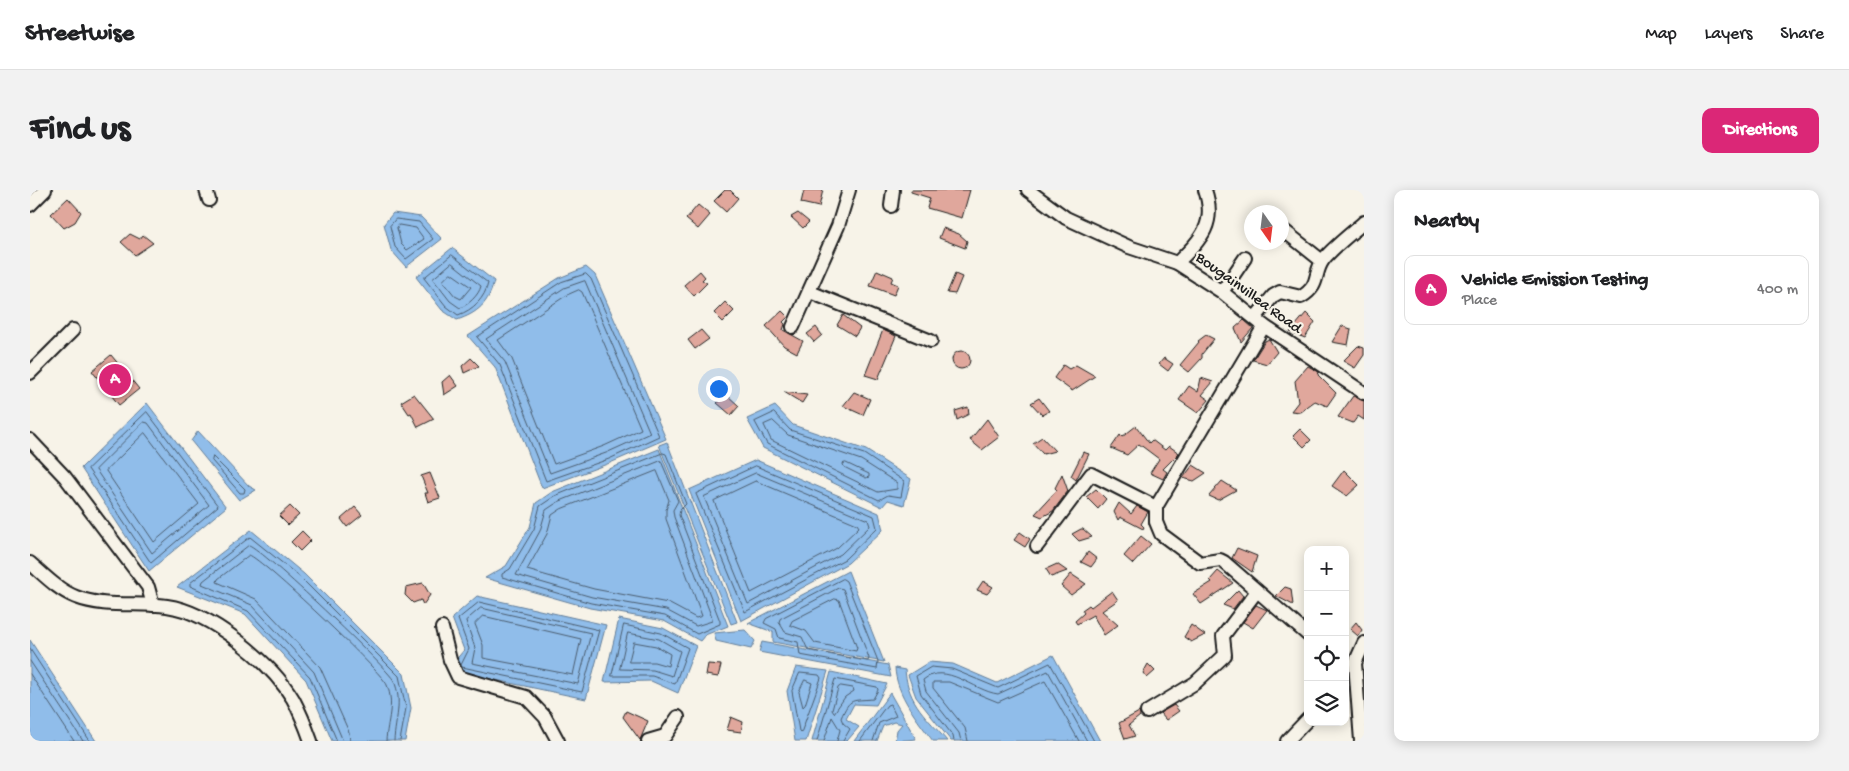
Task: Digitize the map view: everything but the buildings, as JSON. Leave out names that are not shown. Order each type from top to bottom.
[{"type":"street","points":[[793,327],[838,226],[849,190]]},
{"type":"street","points":[[891,206],[894,190]]},
{"type":"street","name":"Bougainvillea Road","points":[[1028,190],[1066,218],[1129,247],[1177,263],[1222,292],[1260,322],[1364,393]]},
{"type":"street","points":[[1177,263],[1205,231],[1209,220],[1205,190]]},
{"type":"street","points":[[1304,632],[1220,560],[1200,563],[1161,534],[1156,522],[1156,507],[1273,296],[1280,292],[1301,297],[1306,294],[1313,288],[1322,261],[1364,222]]},
{"type":"street","points":[[1289,235],[1322,261]]},
{"type":"street","points":[[1222,292],[1245,258]]},
{"type":"street","points":[[810,292],[930,341]]},
{"type":"street","points":[[30,373],[73,330]]},
{"type":"street","points":[[30,440],[65,477],[148,588],[153,605]]},
{"type":"street","points":[[1037,546],[1091,474],[1156,507]]},
{"type":"street","points":[[30,563],[54,584],[74,596],[90,602],[153,605],[188,611],[211,622],[238,640],[280,681],[292,698],[311,741]]},
{"type":"street","points":[[1147,712],[1195,683],[1225,655],[1223,636],[1257,592]]},
{"type":"street","points":[[442,628],[450,660],[458,677],[526,697],[545,717],[558,741]]},
{"type":"street","points":[[1349,666],[1364,643]]},
{"type":"street","points":[[1349,674],[1361,741]]},
{"type":"street","points":[[648,741],[665,736],[678,717]]},
{"type":"street","points":[[1287,741],[1304,722]]},
{"type":"water","points":[[393,213],[421,217],[442,239],[406,267],[391,250],[384,224]]},
{"type":"water","points":[[452,248],[494,281],[492,289],[482,306],[471,314],[457,320],[442,310],[416,277]]},
{"type":"water","points":[[586,267],[595,275],[666,439],[610,463],[542,488],[495,367],[468,336],[559,278]]},
{"type":"water","points":[[147,403],[226,507],[149,571],[81,468]]},
{"type":"water","points":[[775,406],[793,425],[866,450],[911,479],[904,505],[888,500],[882,507],[763,448],[747,419]]},
{"type":"water","points":[[198,431],[249,486],[256,490],[239,500],[191,441]]},
{"type":"water","points":[[667,442],[737,622],[731,624],[659,445]]},
{"type":"water","points":[[659,449],[728,626],[705,635],[700,641],[664,621],[590,608],[485,578],[506,566],[530,527],[536,503],[552,492]]},
{"type":"water","points":[[756,460],[879,513],[883,530],[848,563],[741,621],[689,490]]},
{"type":"water","points":[[251,530],[304,574],[404,674],[411,708],[405,741],[332,741],[306,680],[245,614],[177,587]]},
{"type":"water","points":[[848,571],[884,662],[773,642],[773,632],[748,623]]},
{"type":"water","points":[[477,596],[606,625],[586,699],[458,672],[454,662],[464,650],[452,618]]},
{"type":"water","points":[[619,619],[663,628],[696,646],[678,693],[651,681],[604,682]]},
{"type":"water","points":[[745,630],[755,641],[751,649],[716,641],[714,633]]},
{"type":"water","points":[[30,640],[96,741],[30,741]]},
{"type":"water","points":[[762,642],[888,665],[891,677],[759,652]]},
{"type":"water","points":[[1053,655],[1100,741],[951,741],[916,697],[908,675],[929,662],[953,664],[997,683]]},
{"type":"water","points":[[796,667],[828,671],[806,741],[795,741],[787,691]]},
{"type":"water","points":[[895,668],[905,670],[914,701],[947,741],[933,741],[921,725],[899,688]]},
{"type":"water","points":[[831,672],[887,684],[876,705],[854,704],[846,719],[859,727],[847,741],[812,741]]},
{"type":"water","points":[[890,693],[916,739],[895,741],[897,730],[902,724],[894,722],[883,726],[877,741],[854,741]]},
{"type":"place","name":"Vehicle Emission Testing","points":[[115,380]]}]
